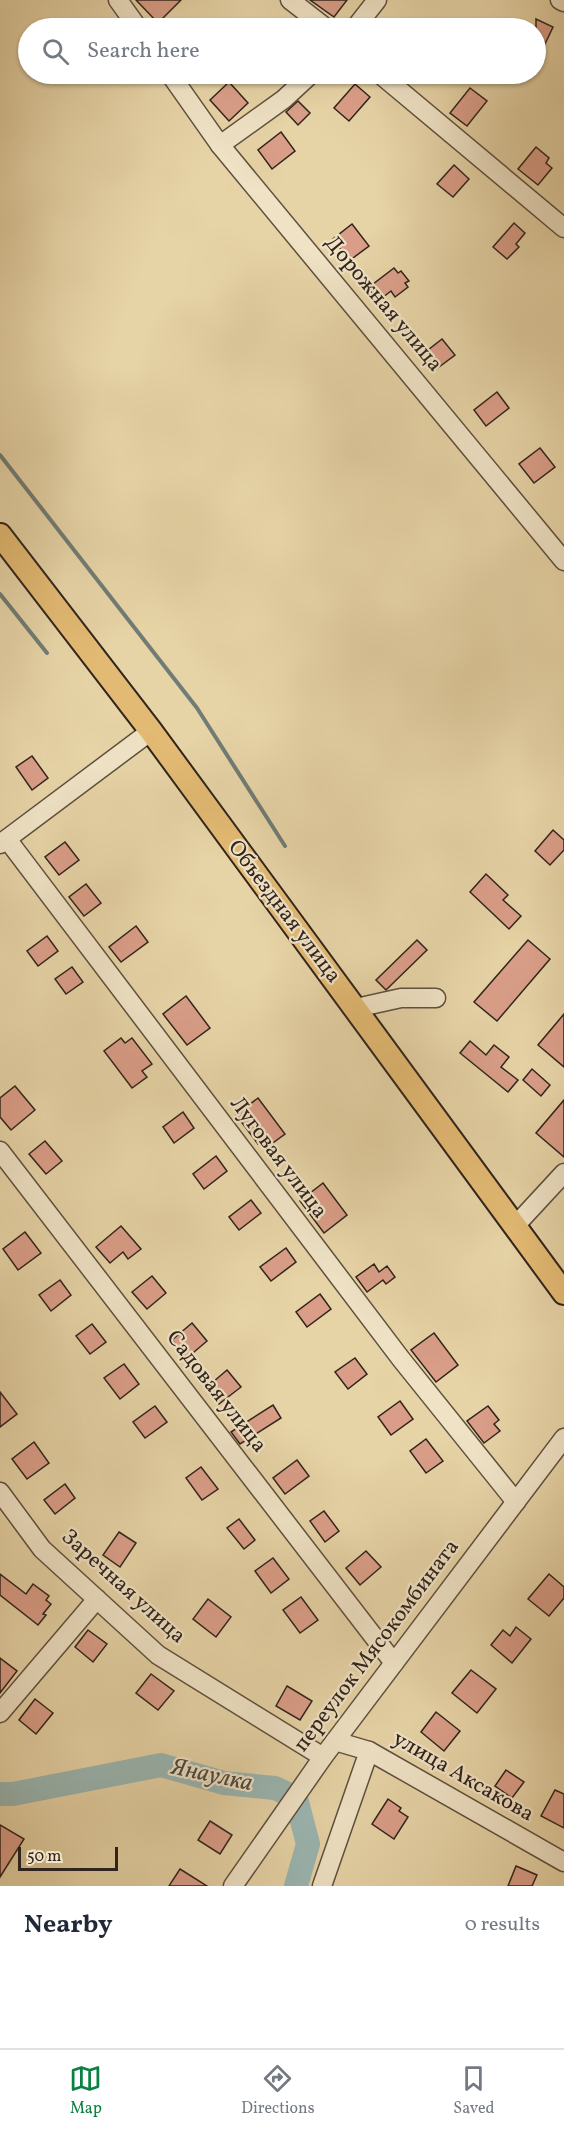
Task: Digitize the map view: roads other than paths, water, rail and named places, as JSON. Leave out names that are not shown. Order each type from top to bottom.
[{"type":"main road","name":"Объездная улица","points":[[2,543],[151,731],[564,1293]]},
{"type":"street","points":[[118,0],[131,18]]},
{"type":"street","points":[[290,0],[313,18]]},
{"type":"street","points":[[363,18],[377,0]]},
{"type":"street","points":[[560,0],[564,2]]},
{"type":"street","name":"Дорожная улица","points":[[177,84],[220,145],[564,561]]},
{"type":"street","points":[[220,145],[284,99],[300,84]]},
{"type":"street","points":[[392,84],[564,228]]},
{"type":"street","points":[[4,841],[151,731]]},
{"type":"street","name":"Луговая улица","points":[[4,841],[343,1284],[516,1502]]},
{"type":"street","points":[[356,1008],[401,998],[436,998]]},
{"type":"street","name":"Садовая улица","points":[[0,1151],[394,1662]]},
{"type":"street","points":[[515,1226],[564,1173]]},
{"type":"street","name":"переулок Мясокомбината","points":[[233,1886],[300,1788],[564,1438]]},
{"type":"street","name":"Заречная улица","points":[[0,1492],[42,1549],[158,1655],[323,1757]]},
{"type":"street","points":[[0,1713],[97,1599]]},
{"type":"street","name":"улица Аксакова","points":[[335,1741],[369,1751],[564,1862]]},
{"type":"street","name":"улица Аксакова","points":[[322,1886],[369,1751]]},
{"type":"waterway","points":[[0,455],[197,708],[285,846]]},
{"type":"waterway","points":[[0,594],[47,653]]},
{"type":"waterway","name":"Янаулка","points":[[0,1794],[13,1794],[161,1765],[224,1783],[275,1788],[296,1798],[308,1844],[296,1886]]}]
